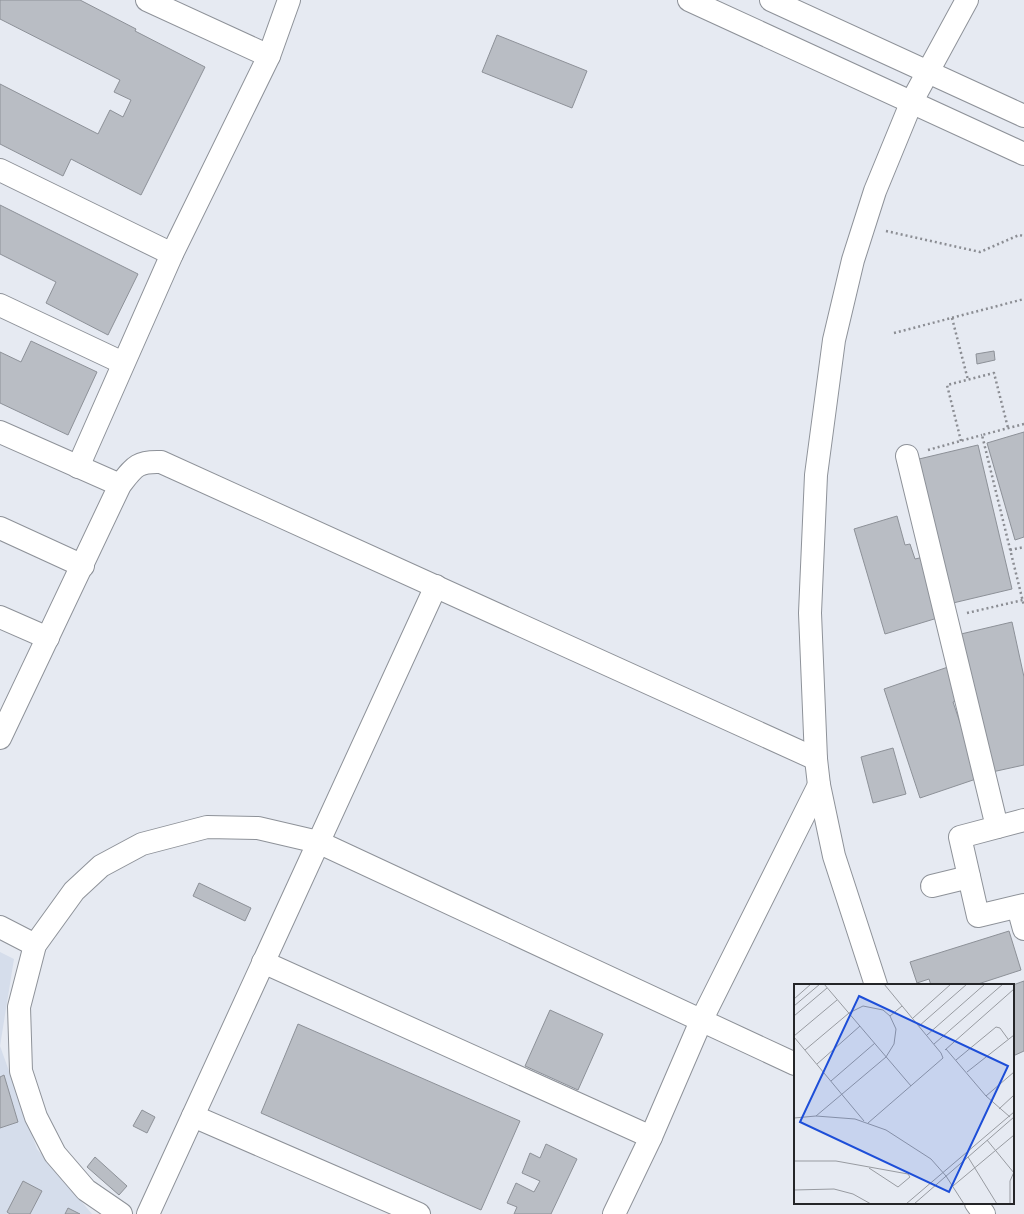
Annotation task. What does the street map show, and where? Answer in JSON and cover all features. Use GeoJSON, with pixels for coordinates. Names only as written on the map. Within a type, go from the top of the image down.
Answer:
{"type":"FeatureCollection","features":[{"type":"Feature","properties":{"kind":"street"},"geometry":{"type":"LineString","coordinates":[[147,0],[268,56]]}},
{"type":"Feature","properties":{"kind":"street"},"geometry":{"type":"LineString","coordinates":[[78,467],[172,254],[268,56],[289,0]]}},
{"type":"Feature","properties":{"kind":"street"},"geometry":{"type":"LineString","coordinates":[[689,0],[912,101],[927,110],[1024,154]]}},
{"type":"Feature","properties":{"kind":"street"},"geometry":{"type":"LineString","coordinates":[[771,0],[1024,116]]}},
{"type":"Feature","properties":{"kind":"street"},"geometry":{"type":"LineString","coordinates":[[876,984],[834,856],[819,785],[816,759],[810,613],[816,475],[834,340],[853,260],[875,191],[912,101],[926,72],[967,0]]}},
{"type":"Feature","properties":{"kind":"street"},"geometry":{"type":"LineString","coordinates":[[0,170],[172,254]]}},
{"type":"Feature","properties":{"kind":"street"},"geometry":{"type":"LineString","coordinates":[[0,305],[123,363]]}},
{"type":"Feature","properties":{"kind":"street"},"geometry":{"type":"LineString","coordinates":[[0,432],[120,486]]}},
{"type":"Feature","properties":{"kind":"street"},"geometry":{"type":"LineString","coordinates":[[907,456],[997,827]]}},
{"type":"Feature","properties":{"kind":"street"},"geometry":{"type":"LineString","coordinates":[[0,738],[5,713],[48,638],[120,486],[134,467],[148,462],[161,462],[816,759]]}},
{"type":"Feature","properties":{"kind":"street"},"geometry":{"type":"LineString","coordinates":[[0,528],[83,566]]}},
{"type":"Feature","properties":{"kind":"street"},"geometry":{"type":"LineString","coordinates":[[148,1214],[436,586]]}},
{"type":"Feature","properties":{"kind":"street"},"geometry":{"type":"LineString","coordinates":[[0,617],[48,638]]}},
{"type":"Feature","properties":{"kind":"street"},"geometry":{"type":"LineString","coordinates":[[614,1214],[651,1137],[701,1020],[819,785]]}},
{"type":"Feature","properties":{"kind":"street"},"geometry":{"type":"LineString","coordinates":[[1024,820],[960,837],[978,916],[1021,906],[1024,929]]}},
{"type":"Feature","properties":{"kind":"street"},"geometry":{"type":"LineString","coordinates":[[121,1214],[86,1190],[55,1154],[36,1117],[21,1071],[19,1007],[35,945],[74,891],[101,866],[142,844],[207,827],[258,828],[318,842],[794,1064]]}},
{"type":"Feature","properties":{"kind":"street"},"geometry":{"type":"LineString","coordinates":[[932,886],[969,877]]}},
{"type":"Feature","properties":{"kind":"street"},"geometry":{"type":"LineString","coordinates":[[0,927],[35,945]]}},
{"type":"Feature","properties":{"kind":"street"},"geometry":{"type":"LineString","coordinates":[[263,962],[651,1137]]}},
{"type":"Feature","properties":{"kind":"street"},"geometry":{"type":"LineString","coordinates":[[193,1116],[419,1214]]}},
{"type":"Feature","properties":{"kind":"street"},"geometry":{"type":"LineString","coordinates":[[977,1204],[984,1214]]}},
{"type":"Feature","properties":{"kind":"path"},"geometry":{"type":"LineString","coordinates":[[864,226],[980,252],[1019,236],[1024,236]]}},
{"type":"Feature","properties":{"kind":"path"},"geometry":{"type":"LineString","coordinates":[[894,333],[1024,299]]}},
{"type":"Feature","properties":{"kind":"path"},"geometry":{"type":"LineString","coordinates":[[952,318],[968,380]]}},
{"type":"Feature","properties":{"kind":"path"},"geometry":{"type":"LineString","coordinates":[[962,441],[947,385],[994,373],[1008,428]]}},
{"type":"Feature","properties":{"kind":"path"},"geometry":{"type":"LineString","coordinates":[[907,456],[1024,424]]}},
{"type":"Feature","properties":{"kind":"path"},"geometry":{"type":"LineString","coordinates":[[982,435],[1024,606]]}},
{"type":"Feature","properties":{"kind":"path"},"geometry":{"type":"LineString","coordinates":[[1010,550],[1024,547]]}},
{"type":"Feature","properties":{"kind":"path"},"geometry":{"type":"LineString","coordinates":[[946,618],[1023,600]]}},
{"type":"Feature","properties":{"kind":"shaded area"},"geometry":{"type":"Polygon","coordinates":[[[0,952],[14,959],[0,1046],[0,952]]]}},
{"type":"Feature","properties":{"kind":"shaded area"},"geometry":{"type":"Polygon","coordinates":[[[0,1046],[37,1149],[92,1214],[0,1214],[0,1046]]]}},
{"type":"Feature","properties":{"kind":"building"},"geometry":{"type":"Polygon","coordinates":[[[0,0],[80,0],[136,29],[135,31],[205,67],[141,195],[71,159],[63,176],[0,144],[0,84],[98,134],[110,110],[123,117],[131,100],[114,92],[120,80],[0,19],[0,0]]]}},
{"type":"Feature","properties":{"kind":"building"},"geometry":{"type":"Polygon","coordinates":[[[497,35],[587,71],[572,108],[482,72],[497,35]]]}},
{"type":"Feature","properties":{"kind":"building"},"geometry":{"type":"Polygon","coordinates":[[[0,205],[138,274],[108,335],[46,303],[56,282],[0,254],[0,205]]]}},
{"type":"Feature","properties":{"kind":"building"},"geometry":{"type":"Polygon","coordinates":[[[31,341],[97,372],[68,435],[0,403],[0,352],[21,362],[31,341]]]}},
{"type":"Feature","properties":{"kind":"building"},"geometry":{"type":"Polygon","coordinates":[[[994,351],[995,360],[977,364],[976,354],[994,351]]]}},
{"type":"Feature","properties":{"kind":"building"},"geometry":{"type":"Polygon","coordinates":[[[1024,432],[1024,537],[1015,540],[987,443],[1024,432]]]}},
{"type":"Feature","properties":{"kind":"building"},"geometry":{"type":"Polygon","coordinates":[[[978,445],[1012,589],[953,603],[919,459],[978,445]]]}},
{"type":"Feature","properties":{"kind":"building"},"geometry":{"type":"Polygon","coordinates":[[[897,516],[905,545],[910,544],[915,559],[928,556],[944,616],[885,634],[854,529],[897,516]]]}},
{"type":"Feature","properties":{"kind":"building"},"geometry":{"type":"Polygon","coordinates":[[[1012,622],[1024,677],[1024,765],[992,772],[961,634],[1012,622]]]}},
{"type":"Feature","properties":{"kind":"building"},"geometry":{"type":"Polygon","coordinates":[[[948,667],[959,700],[953,702],[979,778],[920,798],[884,689],[948,667]]]}},
{"type":"Feature","properties":{"kind":"building"},"geometry":{"type":"Polygon","coordinates":[[[893,748],[906,794],[873,803],[861,757],[893,748]]]}},
{"type":"Feature","properties":{"kind":"building"},"geometry":{"type":"Polygon","coordinates":[[[199,883],[251,908],[245,921],[193,896],[199,883]]]}},
{"type":"Feature","properties":{"kind":"building"},"geometry":{"type":"Polygon","coordinates":[[[1009,931],[1021,970],[978,984],[931,984],[929,979],[917,983],[910,962],[1009,931]]]}},
{"type":"Feature","properties":{"kind":"building"},"geometry":{"type":"Polygon","coordinates":[[[1024,981],[1024,1051],[1014,1056],[1014,985],[1024,981]]]}},
{"type":"Feature","properties":{"kind":"building"},"geometry":{"type":"Polygon","coordinates":[[[550,1010],[603,1034],[578,1090],[525,1066],[550,1010]]]}},
{"type":"Feature","properties":{"kind":"building"},"geometry":{"type":"Polygon","coordinates":[[[298,1024],[520,1121],[481,1210],[261,1113],[298,1024]]]}},
{"type":"Feature","properties":{"kind":"building"},"geometry":{"type":"Polygon","coordinates":[[[4,1075],[18,1122],[0,1128],[0,1077],[4,1075]]]}},
{"type":"Feature","properties":{"kind":"building"},"geometry":{"type":"Polygon","coordinates":[[[142,1110],[155,1117],[147,1133],[133,1126],[142,1110]]]}},
{"type":"Feature","properties":{"kind":"building"},"geometry":{"type":"Polygon","coordinates":[[[546,1144],[577,1159],[551,1214],[514,1214],[517,1207],[507,1203],[516,1183],[534,1192],[540,1181],[522,1173],[530,1153],[540,1158],[546,1144]]]}},
{"type":"Feature","properties":{"kind":"building"},"geometry":{"type":"Polygon","coordinates":[[[95,1157],[127,1186],[119,1195],[87,1167],[95,1157]]]}},
{"type":"Feature","properties":{"kind":"building"},"geometry":{"type":"Polygon","coordinates":[[[23,1181],[42,1191],[30,1214],[10,1214],[7,1212],[23,1181]]]}},
{"type":"Feature","properties":{"kind":"building"},"geometry":{"type":"Polygon","coordinates":[[[68,1208],[80,1214],[65,1214],[68,1208]]]}}]}
